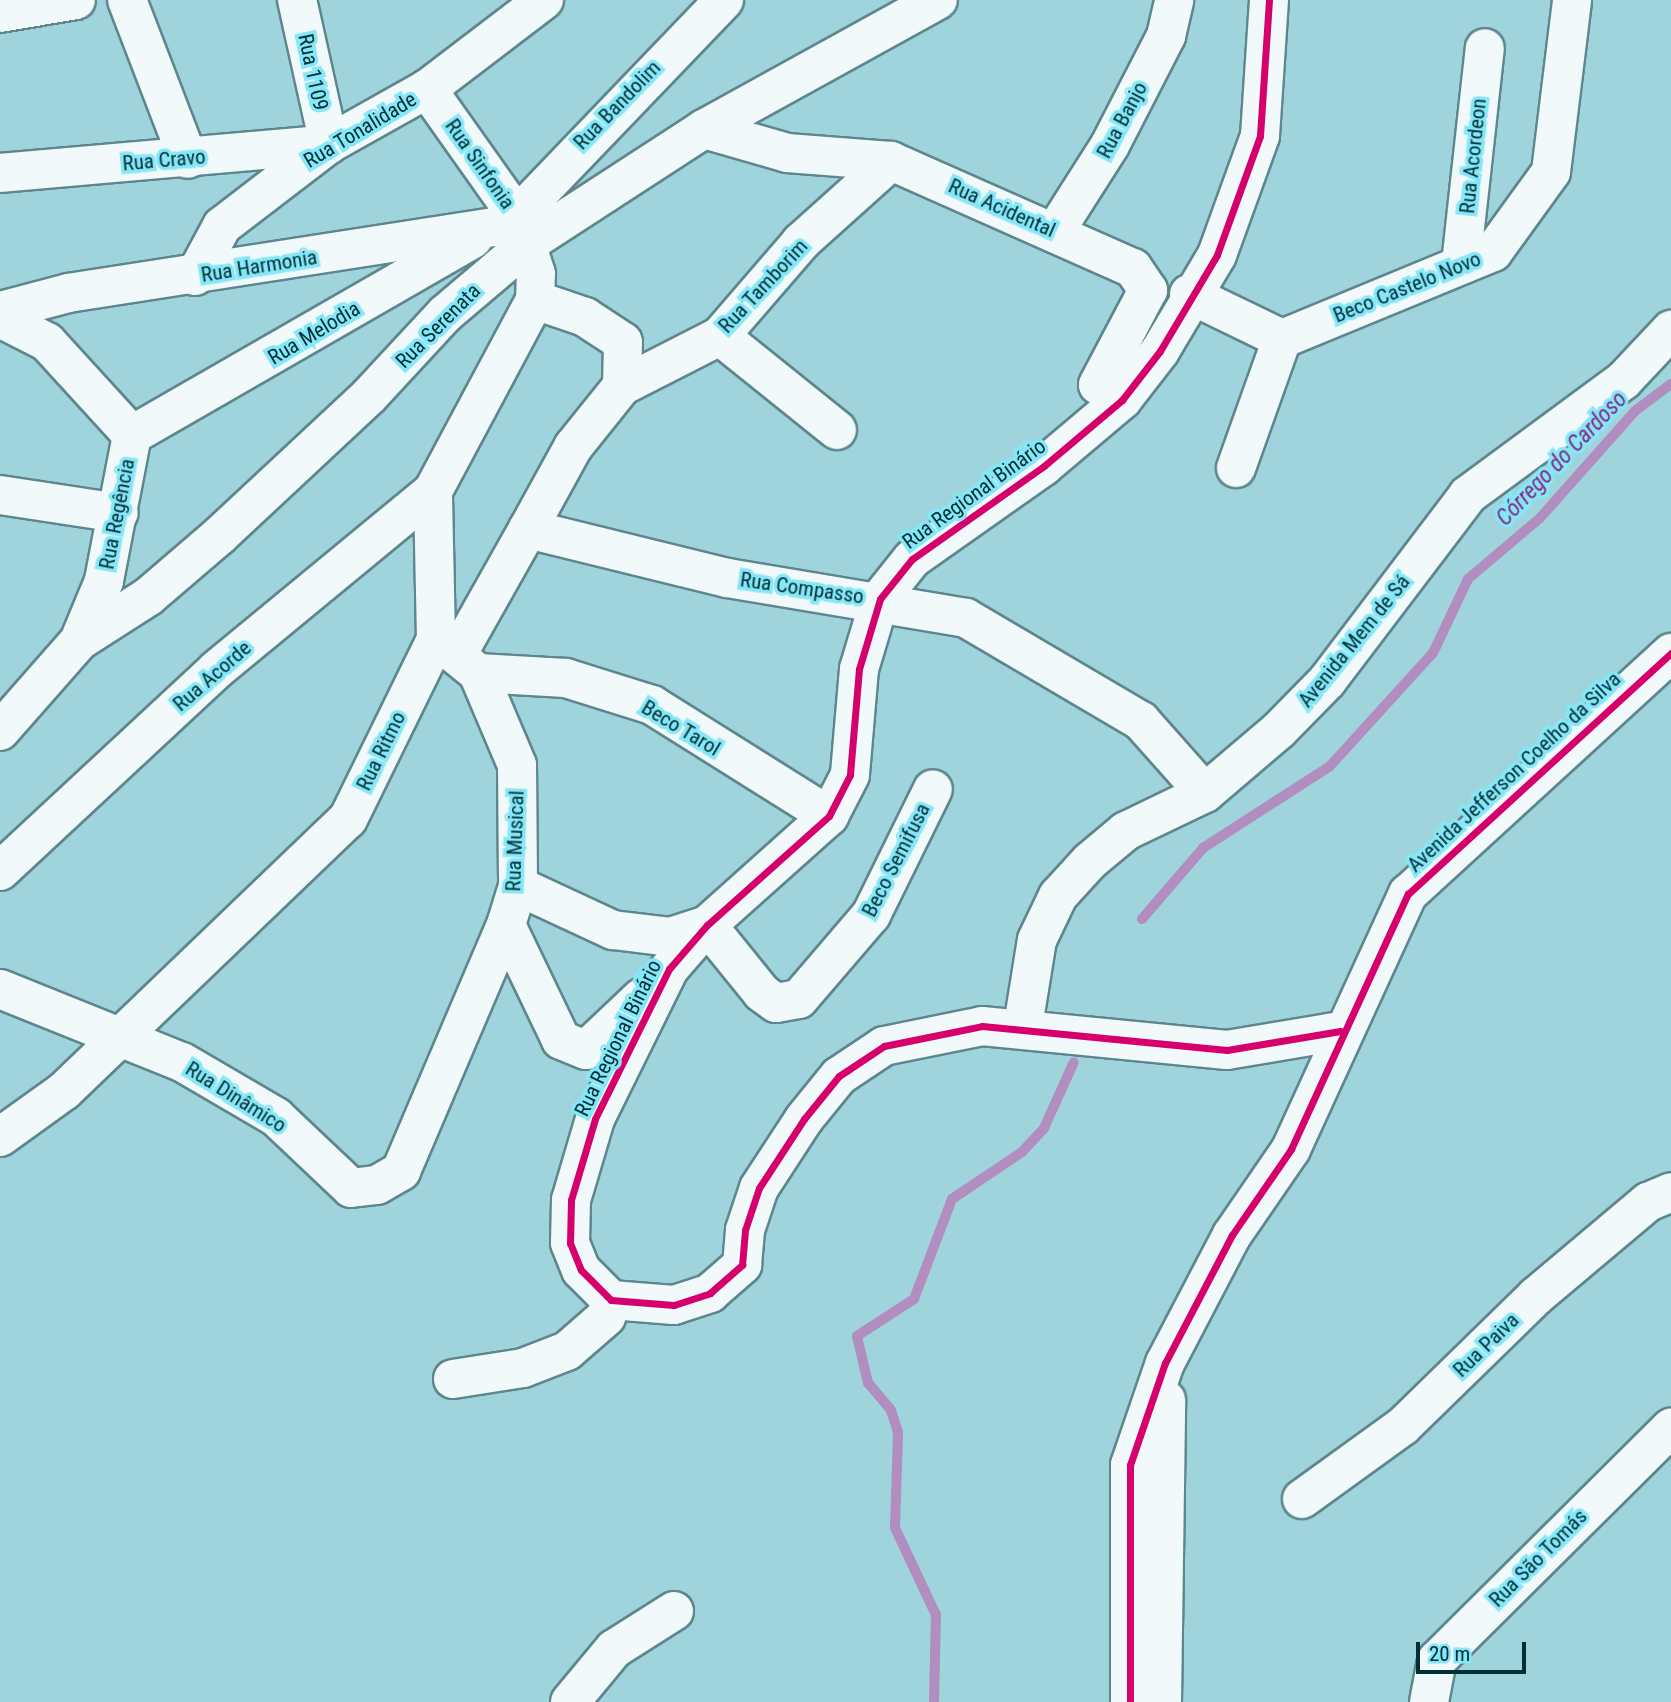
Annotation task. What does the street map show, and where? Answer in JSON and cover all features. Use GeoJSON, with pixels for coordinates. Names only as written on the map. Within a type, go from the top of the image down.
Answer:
{"type":"FeatureCollection","features":[{"type":"Feature","properties":{"kind":"street"},"geometry":{"type":"LineString","coordinates":[[0,13],[76,0]]}},
{"type":"Feature","properties":{"kind":"street"},"geometry":{"type":"LineString","coordinates":[[127,0],[188,159]]}},
{"type":"Feature","properties":{"kind":"street","name":"Rua 1109"},"geometry":{"type":"LineString","coordinates":[[297,0],[329,144]]}},
{"type":"Feature","properties":{"kind":"street","name":"Rua Tonalidade"},"geometry":{"type":"LineString","coordinates":[[195,276],[222,226],[329,144],[427,89],[544,0]]}},
{"type":"Feature","properties":{"kind":"street","name":"Rua Bandolim"},"geometry":{"type":"LineString","coordinates":[[514,228],[724,0]]}},
{"type":"Feature","properties":{"kind":"street","name":"Rua Serenata"},"geometry":{"type":"LineString","coordinates":[[0,732],[79,641],[149,596],[219,536],[369,396],[445,314],[514,228],[704,129],[939,0]]}},
{"type":"Feature","properties":{"kind":"street","name":"Rua Banjo"},"geometry":{"type":"LineString","coordinates":[[1054,233],[1110,145],[1166,36],[1174,0]]}},
{"type":"Feature","properties":{"kind":"street","name":"Rua Regional Binário"},"geometry":{"type":"LineString","coordinates":[[611,1300],[581,1270],[570,1243],[571,1200],[595,1119],[669,969],[707,925],[829,816],[850,775],[859,669],[880,599],[912,559],[1044,466],[1130,389],[1160,351],[1189,294],[1217,255],[1260,136],[1269,0]]}},
{"type":"Feature","properties":{"kind":"street","name":"Beco Castelo Novo"},"geometry":{"type":"LineString","coordinates":[[1282,339],[1493,252],[1551,172],[1572,0]]}},
{"type":"Feature","properties":{"kind":"street","name":"Rua Acordeon"},"geometry":{"type":"LineString","coordinates":[[1461,264],[1485,48]]}},
{"type":"Feature","properties":{"kind":"street","name":"Rua Sinfonia"},"geometry":{"type":"LineString","coordinates":[[427,89],[514,228]]}},
{"type":"Feature","properties":{"kind":"street","name":"Rua Acidental"},"geometry":{"type":"LineString","coordinates":[[704,129],[788,153],[891,161],[1133,268],[1148,290],[1098,385],[1130,389]]}},
{"type":"Feature","properties":{"kind":"street","name":"Rua Cravo"},"geometry":{"type":"LineString","coordinates":[[0,173],[188,159],[329,144]]}},
{"type":"Feature","properties":{"kind":"street","name":"Rua Tamborim"},"geometry":{"type":"LineString","coordinates":[[528,528],[573,447],[622,386],[720,336],[801,242],[891,161]]}},
{"type":"Feature","properties":{"kind":"street"},"geometry":{"type":"LineString","coordinates":[[514,228],[535,300],[585,317],[623,342],[622,386]]}},
{"type":"Feature","properties":{"kind":"street","name":"Rua Harmonia"},"geometry":{"type":"LineString","coordinates":[[0,312],[68,293],[514,228]]}},
{"type":"Feature","properties":{"kind":"street","name":"Rua Melodia"},"geometry":{"type":"LineString","coordinates":[[132,435],[514,228]]}},
{"type":"Feature","properties":{"kind":"street"},"geometry":{"type":"LineString","coordinates":[[1189,294],[1282,339],[1236,468]]}},
{"type":"Feature","properties":{"kind":"street","name":"Rua Ritmo"},"geometry":{"type":"LineString","coordinates":[[0,1137],[123,1036],[190,964],[270,899],[348,819],[457,655],[433,491],[535,300]]}},
{"type":"Feature","properties":{"kind":"street","name":"Rua Regência"},"geometry":{"type":"LineString","coordinates":[[0,318],[47,342],[132,435],[104,581],[79,641]]}},
{"type":"Feature","properties":{"kind":"street","name":"Avenida Mem de Sá"},"geometry":{"type":"LineString","coordinates":[[1023,1026],[1037,940],[1058,896],[1126,831],[1205,793],[1327,681],[1468,495],[1624,380],[1671,330]]}},
{"type":"Feature","properties":{"kind":"street"},"geometry":{"type":"LineString","coordinates":[[720,336],[837,430]]}},
{"type":"Feature","properties":{"kind":"street","name":"Rua Acorde"},"geometry":{"type":"LineString","coordinates":[[0,871],[216,670],[433,491]]}},
{"type":"Feature","properties":{"kind":"street"},"geometry":{"type":"LineString","coordinates":[[0,495],[119,513]]}},
{"type":"Feature","properties":{"kind":"street"},"geometry":{"type":"LineString","coordinates":[[457,655],[528,528]]}},
{"type":"Feature","properties":{"kind":"street","name":"Rua Compasso"},"geometry":{"type":"LineString","coordinates":[[528,528],[727,578],[880,599],[966,618],[1129,714],[1205,793]]}},
{"type":"Feature","properties":{"kind":"street","name":"Avenida Jefferson Coelho da Silva"},"geometry":{"type":"LineString","coordinates":[[1130,1702],[1146,1465],[1164,1363],[1232,1235],[1291,1149],[1340,1031],[1408,894],[1671,653]]}},
{"type":"Feature","properties":{"kind":"street","name":"Beco Tarol"},"geometry":{"type":"LineString","coordinates":[[457,655],[566,678],[652,705],[829,816]]}},
{"type":"Feature","properties":{"kind":"street","name":"Rua Musical"},"geometry":{"type":"LineString","coordinates":[[457,655],[517,765],[519,886],[506,925]]}},
{"type":"Feature","properties":{"kind":"street","name":"Beco Semifusa"},"geometry":{"type":"LineString","coordinates":[[707,925],[762,993],[776,1003],[799,999],[871,915],[933,789]]}},
{"type":"Feature","properties":{"kind":"street"},"geometry":{"type":"LineString","coordinates":[[519,886],[613,930],[670,937],[707,925]]}},
{"type":"Feature","properties":{"kind":"street"},"geometry":{"type":"LineString","coordinates":[[506,925],[561,1040],[586,1050],[669,969]]}},
{"type":"Feature","properties":{"kind":"street","name":"Rua Dinâmico"},"geometry":{"type":"LineString","coordinates":[[0,989],[123,1036],[276,1117],[351,1188],[377,1185],[401,1171],[506,925]]}},
{"type":"Feature","properties":{"kind":"street"},"geometry":{"type":"LineString","coordinates":[[453,1380],[523,1368],[567,1351],[606,1317],[611,1300],[674,1305],[710,1293],[742,1265],[745,1230],[759,1188],[839,1076],[884,1046],[937,1032],[1023,1026],[1152,1044],[1227,1050],[1340,1031]]}},
{"type":"Feature","properties":{"kind":"street","name":"Rua Paiva"},"geometry":{"type":"LineString","coordinates":[[1302,1499],[1403,1426],[1535,1297],[1648,1202],[1671,1192]]}},
{"type":"Feature","properties":{"kind":"street","name":"Rua São Tomás"},"geometry":{"type":"LineString","coordinates":[[1429,1702],[1437,1660],[1671,1428]]}},
{"type":"Feature","properties":{"kind":"street","name":"Avenida Jefferson Coelho da Silva"},"geometry":{"type":"LineString","coordinates":[[1146,1465],[1163,1702]]}},
{"type":"Feature","properties":{"kind":"street"},"geometry":{"type":"LineString","coordinates":[[570,1702],[614,1649],[674,1611]]}},
{"type":"Feature","properties":{"kind":"waterway","name":"Córrego do Cardoso"},"geometry":{"type":"LineString","coordinates":[[1142,919],[1203,848],[1330,766],[1433,653],[1468,579],[1540,518],[1635,411],[1671,384]]}},
{"type":"Feature","properties":{"kind":"waterway"},"geometry":{"type":"LineString","coordinates":[[934,1702],[936,1615],[895,1528],[898,1432],[891,1410],[868,1383],[857,1336],[914,1299],[952,1199],[1022,1152],[1044,1128],[1074,1062]]}},
{"type":"Feature","properties":{"kind":"cycle path"},"geometry":{"type":"LineString","coordinates":[[1269,0],[1260,136],[1217,255],[1160,351],[1122,400],[1044,466],[912,559],[880,599],[859,669],[850,775],[829,816],[707,925],[669,969],[595,1119],[571,1200],[570,1243],[581,1270],[611,1300],[674,1305],[710,1293],[742,1265],[745,1230],[759,1188],[804,1119],[839,1076],[884,1046],[982,1026],[1227,1050],[1340,1031]]}},
{"type":"Feature","properties":{"kind":"cycle path"},"geometry":{"type":"LineString","coordinates":[[1130,1702],[1130,1465],[1165,1363],[1232,1235],[1291,1149],[1408,894],[1671,653]]}}]}
